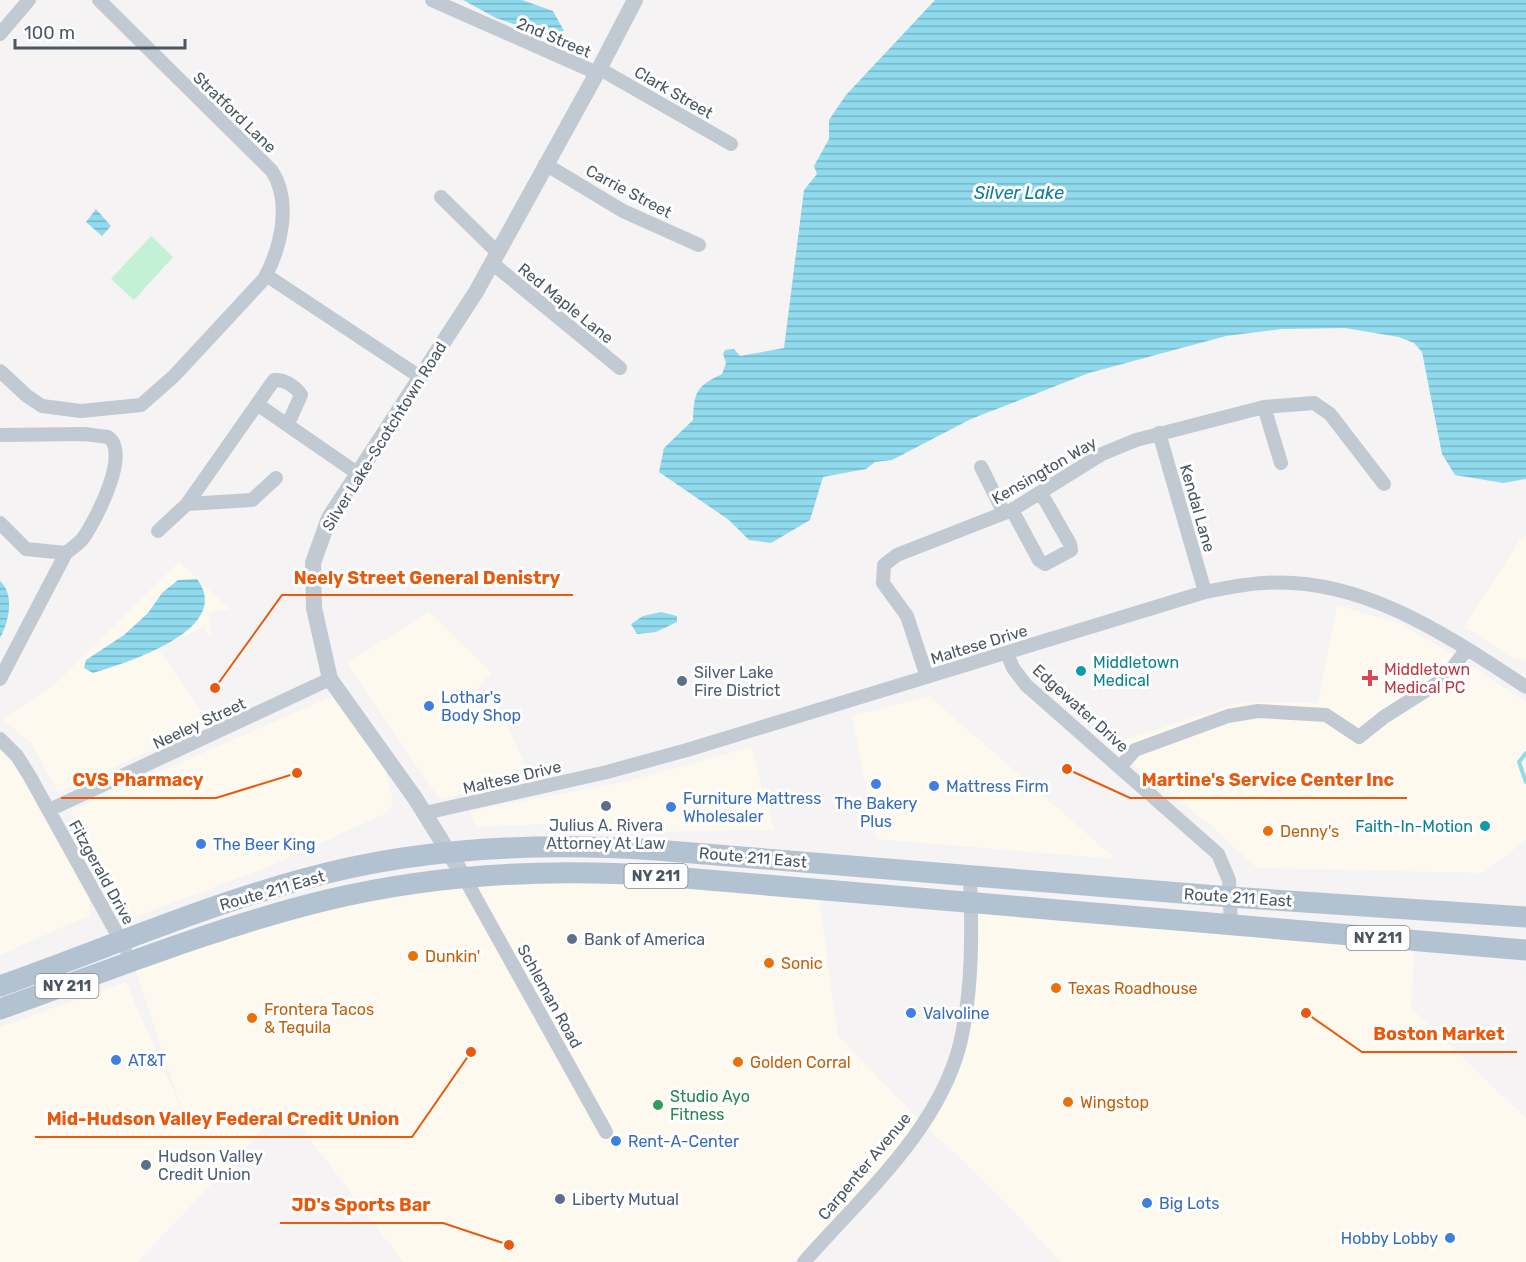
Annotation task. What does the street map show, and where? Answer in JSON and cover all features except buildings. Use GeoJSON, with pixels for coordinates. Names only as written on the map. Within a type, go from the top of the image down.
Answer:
{"type":"FeatureCollection","features":[{"type":"Feature","properties":{"kind":"main road","name":"Route 211 East"},"geometry":{"type":"LineString","coordinates":[[0,986],[211,908],[304,879],[379,862],[448,852],[542,846],[614,847],[1230,897],[1526,917]]}},
{"type":"Feature","properties":{"kind":"main road","name":"Route 211 East"},"geometry":{"type":"LineString","coordinates":[[0,1009],[301,907],[374,890],[464,877],[541,872],[621,873],[1526,950]]}},
{"type":"Feature","properties":{"kind":"street"},"geometry":{"type":"LineString","coordinates":[[0,34],[29,0]]}},
{"type":"Feature","properties":{"kind":"street","name":"Stratford Lane"},"geometry":{"type":"LineString","coordinates":[[0,371],[27,396],[42,406],[81,411],[141,405],[174,376],[266,275],[281,228],[283,203],[279,181],[272,171],[99,0]]}},
{"type":"Feature","properties":{"kind":"street","name":"2nd Street"},"geometry":{"type":"LineString","coordinates":[[432,0],[598,71]]}},
{"type":"Feature","properties":{"kind":"street","name":"Silver Lake-Scotchtown Road"},"geometry":{"type":"LineString","coordinates":[[464,877],[425,813],[330,679],[314,608],[313,563],[324,529],[357,473],[495,258],[635,0]]}},
{"type":"Feature","properties":{"kind":"street","name":"Clark Street"},"geometry":{"type":"LineString","coordinates":[[598,71],[732,144]]}},
{"type":"Feature","properties":{"kind":"street","name":"Carrie Street"},"geometry":{"type":"LineString","coordinates":[[545,164],[624,211],[699,245]]}},
{"type":"Feature","properties":{"kind":"street","name":"Red Maple Lane"},"geometry":{"type":"LineString","coordinates":[[441,197],[495,258],[620,368]]}},
{"type":"Feature","properties":{"kind":"street"},"geometry":{"type":"LineString","coordinates":[[266,275],[420,377]]}},
{"type":"Feature","properties":{"kind":"street"},"geometry":{"type":"LineString","coordinates":[[158,531],[187,504],[274,380],[281,380],[297,389],[301,396],[288,424]]}},
{"type":"Feature","properties":{"kind":"street","name":"Kensington Way"},"geometry":{"type":"LineString","coordinates":[[927,678],[908,616],[883,583],[884,565],[897,555],[1008,512],[1041,494],[1102,454],[1159,433],[1264,407],[1314,403],[1330,414],[1383,484]]}},
{"type":"Feature","properties":{"kind":"street"},"geometry":{"type":"LineString","coordinates":[[257,404],[357,473]]}},
{"type":"Feature","properties":{"kind":"street"},"geometry":{"type":"LineString","coordinates":[[1264,407],[1281,463]]}},
{"type":"Feature","properties":{"kind":"street","name":"Kendal Lane"},"geometry":{"type":"LineString","coordinates":[[1159,433],[1205,592]]}},
{"type":"Feature","properties":{"kind":"street"},"geometry":{"type":"LineString","coordinates":[[0,435],[108,436],[113,440],[116,458],[113,477],[82,540],[66,553],[0,679]]}},
{"type":"Feature","properties":{"kind":"street"},"geometry":{"type":"LineString","coordinates":[[981,467],[1039,560],[1045,564],[1068,554],[1071,550],[1070,544],[1041,494]]}},
{"type":"Feature","properties":{"kind":"street"},"geometry":{"type":"LineString","coordinates":[[187,504],[252,500],[276,478]]}},
{"type":"Feature","properties":{"kind":"street"},"geometry":{"type":"LineString","coordinates":[[0,523],[26,549],[66,553]]}},
{"type":"Feature","properties":{"kind":"street","name":"Maltese Drive"},"geometry":{"type":"LineString","coordinates":[[425,813],[607,772],[927,678],[1205,592],[1264,583],[1303,584],[1337,590],[1378,602],[1467,649],[1526,687]]}},
{"type":"Feature","properties":{"kind":"street"},"geometry":{"type":"LineString","coordinates":[[1121,766],[1135,750],[1228,716],[1258,711],[1326,715],[1359,737],[1392,711],[1444,679],[1467,649]]}},
{"type":"Feature","properties":{"kind":"street","name":"Edgewater Drive"},"geometry":{"type":"LineString","coordinates":[[1007,653],[1013,668],[1026,685],[1121,766],[1218,854],[1227,869],[1231,925]]}},
{"type":"Feature","properties":{"kind":"street","name":"Neeley Street"},"geometry":{"type":"LineString","coordinates":[[49,810],[330,679]]}},
{"type":"Feature","properties":{"kind":"street","name":"Fitzgerald Drive"},"geometry":{"type":"LineString","coordinates":[[0,739],[17,756],[133,963]]}},
{"type":"Feature","properties":{"kind":"street","name":"Carpenter Avenue"},"geometry":{"type":"LineString","coordinates":[[804,1262],[901,1152],[922,1123],[946,1080],[960,1043],[968,1002],[970,875]]}},
{"type":"Feature","properties":{"kind":"street","name":"Schleman Road"},"geometry":{"type":"LineString","coordinates":[[464,877],[606,1132]]}},
{"type":"Feature","properties":{"kind":"shaded area"},"geometry":{"type":"Polygon","coordinates":[[[1526,536],[1526,661],[1514,658],[1464,627],[1521,538],[1526,536]]]}},
{"type":"Feature","properties":{"kind":"shaded area"},"geometry":{"type":"Polygon","coordinates":[[[179,562],[230,609],[209,613],[211,638],[203,627],[158,649],[211,724],[58,792],[32,744],[3,719],[57,682],[179,562]]]}},
{"type":"Feature","properties":{"kind":"shaded area"},"geometry":{"type":"Polygon","coordinates":[[[1337,605],[1398,623],[1448,651],[1526,702],[1526,840],[1483,873],[1257,868],[1211,826],[1109,745],[1241,702],[1318,703],[1337,605]]]}},
{"type":"Feature","properties":{"kind":"shaded area"},"geometry":{"type":"Polygon","coordinates":[[[429,612],[491,673],[474,692],[490,690],[530,775],[440,800],[347,663],[429,612]]]}},
{"type":"Feature","properties":{"kind":"shaded area"},"geometry":{"type":"Polygon","coordinates":[[[335,695],[384,765],[393,800],[389,812],[265,868],[127,920],[70,811],[335,695]]]}},
{"type":"Feature","properties":{"kind":"shaded area"},"geometry":{"type":"Polygon","coordinates":[[[929,696],[1115,859],[876,839],[852,716],[929,696]]]}},
{"type":"Feature","properties":{"kind":"shaded area"},"geometry":{"type":"Polygon","coordinates":[[[0,743],[5,745],[89,894],[90,915],[0,955],[0,743]]]}},
{"type":"Feature","properties":{"kind":"shaded area"},"geometry":{"type":"Polygon","coordinates":[[[751,747],[774,830],[600,833],[546,824],[476,827],[470,811],[629,781],[751,747]]]}},
{"type":"Feature","properties":{"kind":"shaded area"},"geometry":{"type":"Polygon","coordinates":[[[464,877],[818,890],[838,1036],[922,1123],[802,1262],[403,1262],[285,1106],[138,1262],[0,1262],[0,1027],[126,982],[184,1115],[133,963],[330,899],[464,877]]]}},
{"type":"Feature","properties":{"kind":"shaded area"},"geometry":{"type":"Polygon","coordinates":[[[971,903],[1415,941],[1411,1008],[1526,1118],[1526,1262],[1061,1262],[986,1183],[922,1123],[957,1054],[971,903]]]}},
{"type":"Feature","properties":{"kind":"green space"},"geometry":{"type":"Polygon","coordinates":[[[151,236],[173,257],[134,300],[111,279],[151,236]]]}},
{"type":"Feature","properties":{"kind":"water"},"geometry":{"type":"Polygon","coordinates":[[[463,0],[522,0],[553,11],[564,31],[551,37],[496,18],[463,0]]]}},
{"type":"Feature","properties":{"kind":"water","name":"Silver Lake"},"geometry":{"type":"Polygon","coordinates":[[[935,0],[1526,0],[1526,479],[1503,483],[1455,475],[1442,454],[1422,352],[1414,343],[1399,337],[1345,328],[1282,329],[1226,336],[1089,373],[971,419],[892,460],[875,462],[866,469],[823,477],[810,520],[771,543],[749,540],[729,520],[659,472],[664,448],[693,420],[694,402],[698,391],[707,382],[722,374],[726,363],[723,354],[725,350],[734,349],[740,356],[784,348],[804,190],[817,174],[814,166],[829,139],[829,120],[846,95],[935,0]]]}},
{"type":"Feature","properties":{"kind":"water"},"geometry":{"type":"Polygon","coordinates":[[[96,209],[111,226],[102,236],[86,222],[96,209]]]}},
{"type":"Feature","properties":{"kind":"water"},"geometry":{"type":"Polygon","coordinates":[[[197,579],[205,597],[201,614],[189,629],[171,641],[128,661],[93,673],[84,668],[86,660],[124,635],[148,613],[162,593],[178,580],[197,579]]]}},
{"type":"Feature","properties":{"kind":"water"},"geometry":{"type":"Polygon","coordinates":[[[0,581],[8,593],[9,608],[0,638],[0,581]]]}},
{"type":"Feature","properties":{"kind":"water"},"geometry":{"type":"Polygon","coordinates":[[[661,612],[677,616],[677,622],[656,632],[637,634],[631,624],[643,616],[661,612]]]}},
{"type":"Feature","properties":{"kind":"waterway"},"geometry":{"type":"LineString","coordinates":[[1526,753],[1519,762],[1526,782]]}},
{"type":"Feature","properties":{"kind":"place","name":"Middletown Medical"},"geometry":{"type":"Point","coordinates":[1081,671]}},
{"type":"Feature","properties":{"kind":"place","name":"Middletown Medical PC"},"geometry":{"type":"Point","coordinates":[1370,678]}},
{"type":"Feature","properties":{"kind":"place","name":"Silver Lake Fire District"},"geometry":{"type":"Point","coordinates":[682,681]}},
{"type":"Feature","properties":{"kind":"place","name":"Neely Street General Denistry"},"geometry":{"type":"Point","coordinates":[215,688]}},
{"type":"Feature","properties":{"kind":"place","name":"Lothar's Body Shop"},"geometry":{"type":"Point","coordinates":[429,706]}},
{"type":"Feature","properties":{"kind":"place","name":"Martine's Service Center Inc"},"geometry":{"type":"Point","coordinates":[1067,769]}},
{"type":"Feature","properties":{"kind":"place","name":"CVS Pharmacy"},"geometry":{"type":"Point","coordinates":[297,773]}},
{"type":"Feature","properties":{"kind":"place","name":"The Bakery Plus"},"geometry":{"type":"Point","coordinates":[876,784]}},
{"type":"Feature","properties":{"kind":"place","name":"Mattress Firm"},"geometry":{"type":"Point","coordinates":[934,786]}},
{"type":"Feature","properties":{"kind":"place","name":"Julius A. Rivera Attorney At Law"},"geometry":{"type":"Point","coordinates":[606,806]}},
{"type":"Feature","properties":{"kind":"place","name":"Furniture Mattress Wholesaler"},"geometry":{"type":"Point","coordinates":[671,807]}},
{"type":"Feature","properties":{"kind":"place","name":"Faith-In-Motion"},"geometry":{"type":"Point","coordinates":[1485,826]}},
{"type":"Feature","properties":{"kind":"place","name":"Denny's"},"geometry":{"type":"Point","coordinates":[1268,831]}},
{"type":"Feature","properties":{"kind":"place","name":"The Beer King"},"geometry":{"type":"Point","coordinates":[201,844]}},
{"type":"Feature","properties":{"kind":"place","name":"Bank of America"},"geometry":{"type":"Point","coordinates":[572,939]}},
{"type":"Feature","properties":{"kind":"place","name":"Dunkin'"},"geometry":{"type":"Point","coordinates":[413,956]}},
{"type":"Feature","properties":{"kind":"place","name":"Sonic"},"geometry":{"type":"Point","coordinates":[769,963]}},
{"type":"Feature","properties":{"kind":"place","name":"Texas Roadhouse"},"geometry":{"type":"Point","coordinates":[1056,988]}},
{"type":"Feature","properties":{"kind":"place","name":"Valvoline"},"geometry":{"type":"Point","coordinates":[911,1013]}},
{"type":"Feature","properties":{"kind":"place","name":"Boston Market"},"geometry":{"type":"Point","coordinates":[1306,1013]}},
{"type":"Feature","properties":{"kind":"place","name":"Frontera Tacos & Tequila"},"geometry":{"type":"Point","coordinates":[252,1018]}},
{"type":"Feature","properties":{"kind":"place","name":"Mid-Hudson Valley Federal Credit Union"},"geometry":{"type":"Point","coordinates":[471,1052]}},
{"type":"Feature","properties":{"kind":"place","name":"AT&T"},"geometry":{"type":"Point","coordinates":[116,1060]}},
{"type":"Feature","properties":{"kind":"place","name":"Golden Corral"},"geometry":{"type":"Point","coordinates":[738,1062]}},
{"type":"Feature","properties":{"kind":"place","name":"Wingstop"},"geometry":{"type":"Point","coordinates":[1068,1102]}},
{"type":"Feature","properties":{"kind":"place","name":"Studio Ayo Fitness"},"geometry":{"type":"Point","coordinates":[658,1105]}},
{"type":"Feature","properties":{"kind":"place","name":"Rent-A-Center"},"geometry":{"type":"Point","coordinates":[616,1141]}},
{"type":"Feature","properties":{"kind":"place","name":"Hudson Valley Credit Union"},"geometry":{"type":"Point","coordinates":[146,1165]}},
{"type":"Feature","properties":{"kind":"place","name":"Liberty Mutual"},"geometry":{"type":"Point","coordinates":[560,1199]}},
{"type":"Feature","properties":{"kind":"place","name":"Big Lots"},"geometry":{"type":"Point","coordinates":[1147,1203]}},
{"type":"Feature","properties":{"kind":"place","name":"Hobby Lobby"},"geometry":{"type":"Point","coordinates":[1450,1238]}},
{"type":"Feature","properties":{"kind":"place","name":"JD's Sports Bar"},"geometry":{"type":"Point","coordinates":[509,1245]}}]}
